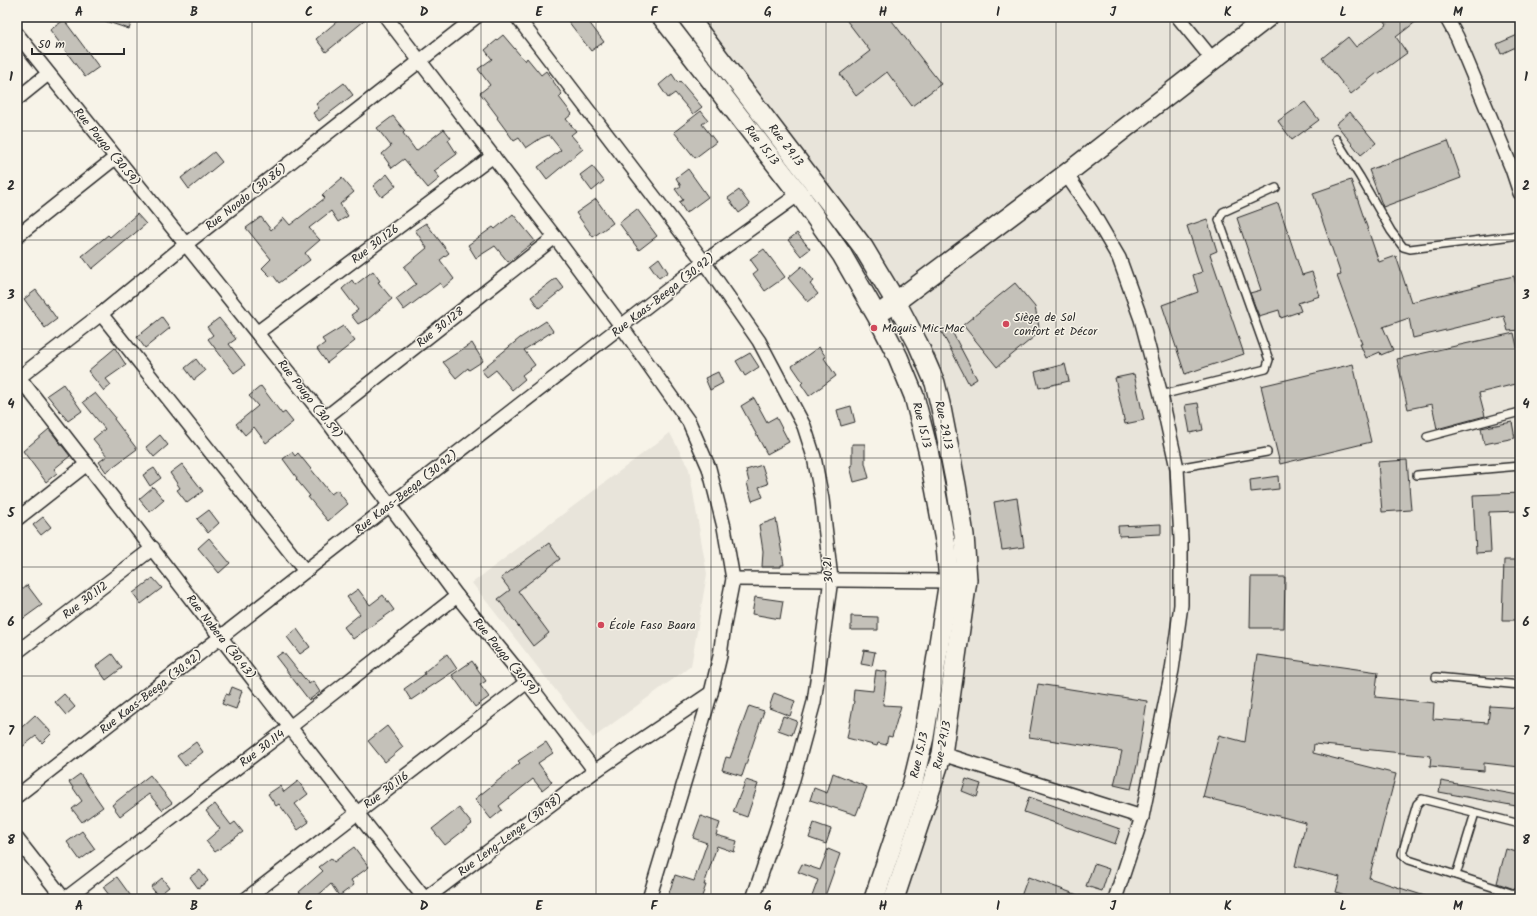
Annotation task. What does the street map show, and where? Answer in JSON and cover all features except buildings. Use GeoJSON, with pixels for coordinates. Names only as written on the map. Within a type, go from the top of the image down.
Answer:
{"type":"FeatureCollection","features":[{"type":"Feature","properties":{"kind":"main road","name":"Rue 15.13"},"geometry":{"type":"LineString","coordinates":[[662,17],[799,194],[842,255],[877,316],[898,357],[914,396],[928,450],[940,508],[946,546],[949,581],[924,737],[913,782],[874,899]]}},
{"type":"Feature","properties":{"kind":"main road","name":"Rue 29.13"},"geometry":{"type":"LineString","coordinates":[[688,17],[863,247],[896,302],[918,344],[934,383],[956,485],[967,559],[966,588],[942,754],[894,899]]}},
{"type":"Feature","properties":{"kind":"main road"},"geometry":{"type":"LineString","coordinates":[[877,316],[1066,174],[1268,17]]}},
{"type":"Feature","properties":{"kind":"street"},"geometry":{"type":"LineString","coordinates":[[386,17],[555,237],[622,327],[689,422],[709,468],[724,527],[733,579],[724,625],[720,656],[711,693],[649,899]]}},
{"type":"Feature","properties":{"kind":"street","name":"Rue Noodo (30.86)"},"geometry":{"type":"LineString","coordinates":[[18,377],[101,314],[186,244],[476,17]]}},
{"type":"Feature","properties":{"kind":"street","name":"30.21"},"geometry":{"type":"LineString","coordinates":[[517,17],[704,262],[759,341],[804,426],[814,457],[822,499],[831,579],[814,702],[792,783],[753,899]]}},
{"type":"Feature","properties":{"kind":"street"},"geometry":{"type":"LineString","coordinates":[[1178,17],[1213,60]]}},
{"type":"Feature","properties":{"kind":"street"},"geometry":{"type":"LineString","coordinates":[[1446,17],[1460,44],[1512,169],[1520,193]]}},
{"type":"Feature","properties":{"kind":"street","name":"Rue Pougo (30.59)"},"geometry":{"type":"LineString","coordinates":[[17,34],[115,158],[258,332],[325,418],[457,596],[527,682],[596,771]]}},
{"type":"Feature","properties":{"kind":"street"},"geometry":{"type":"LineString","coordinates":[[17,99],[48,74]]}},
{"type":"Feature","properties":{"kind":"street","name":"Rue 30.126"},"geometry":{"type":"LineString","coordinates":[[258,332],[493,156]]}},
{"type":"Feature","properties":{"kind":"street"},"geometry":{"type":"LineString","coordinates":[[17,236],[115,158]]}},
{"type":"Feature","properties":{"kind":"street"},"geometry":{"type":"LineString","coordinates":[[1066,174],[1092,212],[1119,258],[1141,319],[1162,395],[1177,468],[1181,539],[1180,605],[1172,670],[1142,817],[1115,899]]}},
{"type":"Feature","properties":{"kind":"street","name":"Rue Kaas-Beega (30.92)"},"geometry":{"type":"LineString","coordinates":[[17,796],[704,262],[799,194]]}},
{"type":"Feature","properties":{"kind":"street","name":"Rue 30.128"},"geometry":{"type":"LineString","coordinates":[[325,418],[555,237]]}},
{"type":"Feature","properties":{"kind":"street"},"geometry":{"type":"LineString","coordinates":[[101,314],[305,571]]}},
{"type":"Feature","properties":{"kind":"street","name":"Rue Nobera (30.43)"},"geometry":{"type":"LineString","coordinates":[[18,377],[153,548],[356,813],[425,899]]}},
{"type":"Feature","properties":{"kind":"street"},"geometry":{"type":"LineString","coordinates":[[17,519],[87,464]]}},
{"type":"Feature","properties":{"kind":"street","name":"Rue 30.112"},"geometry":{"type":"LineString","coordinates":[[17,652],[153,548]]}},
{"type":"Feature","properties":{"kind":"street"},"geometry":{"type":"LineString","coordinates":[[733,579],[949,581]]}},
{"type":"Feature","properties":{"kind":"street","name":"Rue 30.114"},"geometry":{"type":"LineString","coordinates":[[65,899],[290,727],[457,596]]}},
{"type":"Feature","properties":{"kind":"street","name":"Rue 30.116"},"geometry":{"type":"LineString","coordinates":[[246,899],[527,682]]}},
{"type":"Feature","properties":{"kind":"street","name":"Rue Leng-Lenge (30.98)"},"geometry":{"type":"LineString","coordinates":[[425,899],[596,771],[711,693]]}},
{"type":"Feature","properties":{"kind":"street"},"geometry":{"type":"LineString","coordinates":[[942,754],[1142,817]]}},
{"type":"Feature","properties":{"kind":"street"},"geometry":{"type":"LineString","coordinates":[[17,838],[65,899]]}},
{"type":"Feature","properties":{"kind":"lane"},"geometry":{"type":"LineString","coordinates":[[1336,139],[1391,231],[1403,247],[1410,249],[1520,235]]}},
{"type":"Feature","properties":{"kind":"lane"},"geometry":{"type":"LineString","coordinates":[[1162,395],[1266,369],[1269,360],[1219,220],[1223,212],[1276,188]]}},
{"type":"Feature","properties":{"kind":"lane"},"geometry":{"type":"LineString","coordinates":[[1427,437],[1520,412]]}},
{"type":"Feature","properties":{"kind":"lane"},"geometry":{"type":"LineString","coordinates":[[1177,468],[1267,452]]}},
{"type":"Feature","properties":{"kind":"lane"},"geometry":{"type":"LineString","coordinates":[[1417,475],[1520,466]]}},
{"type":"Feature","properties":{"kind":"lane"},"geometry":{"type":"LineString","coordinates":[[1436,677],[1520,685]]}},
{"type":"Feature","properties":{"kind":"lane"},"geometry":{"type":"LineString","coordinates":[[1520,824],[1422,799],[1417,804],[1402,854],[1409,860],[1520,896]]}},
{"type":"Feature","properties":{"kind":"lane"},"geometry":{"type":"LineString","coordinates":[[1456,875],[1475,813]]}},
{"type":"Feature","properties":{"kind":"shaded area"},"geometry":{"type":"Polygon","coordinates":[[[686,17],[1520,17],[1520,899],[894,899],[942,754],[967,580],[935,383],[896,302],[686,17]]]}},
{"type":"Feature","properties":{"kind":"shaded area","name":"École Faso Baara"},"geometry":{"type":"Polygon","coordinates":[[[670,433],[689,469],[707,574],[691,666],[593,738],[472,583],[670,433]]]}},
{"type":"Feature","properties":{"kind":"place","name":"Siège de Sol confort et Décor"},"geometry":{"type":"Point","coordinates":[1006,324]}},
{"type":"Feature","properties":{"kind":"place","name":"Maquis Mic-Mac"},"geometry":{"type":"Point","coordinates":[874,328]}},
{"type":"Feature","properties":{"kind":"place","name":"École Faso Baara"},"geometry":{"type":"Point","coordinates":[601,625]}}]}
